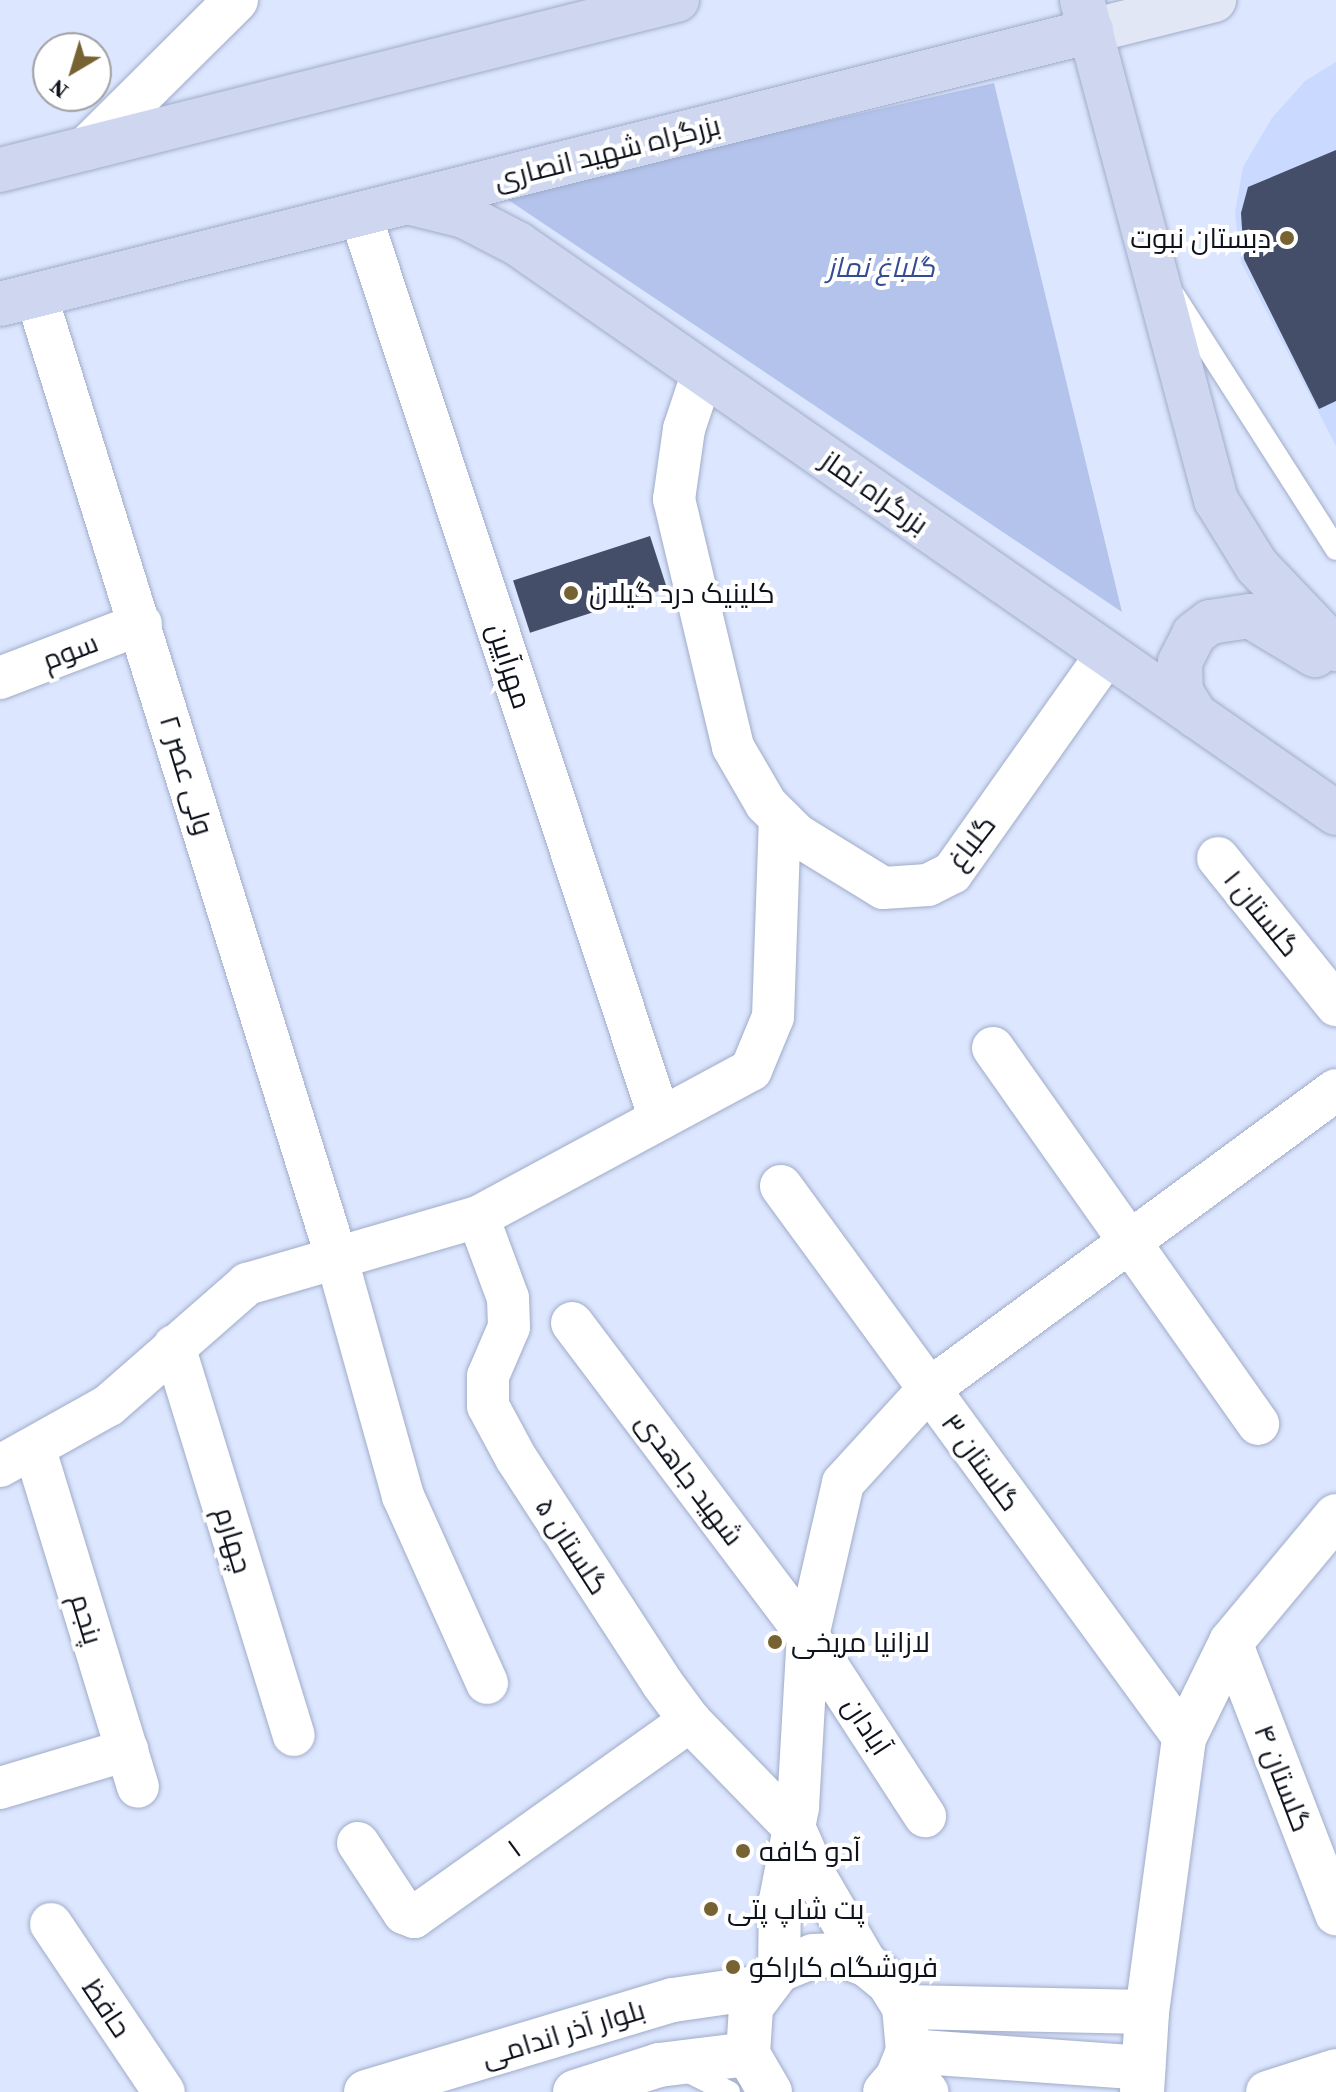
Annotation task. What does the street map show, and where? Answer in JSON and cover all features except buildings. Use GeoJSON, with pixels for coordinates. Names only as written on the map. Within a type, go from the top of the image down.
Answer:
{"type":"FeatureCollection","features":[{"type":"Feature","properties":{"kind":"highway"},"geometry":{"type":"LineString","coordinates":[[0,170],[677,0]]}},
{"type":"Feature","properties":{"kind":"highway"},"geometry":{"type":"LineString","coordinates":[[1086,15],[1216,500],[1257,566],[1336,649]]}},
{"type":"Feature","properties":{"kind":"highway","name":"بزرگراه شهید انصاری"},"geometry":{"type":"LineString","coordinates":[[18,299],[380,209],[1086,15]]}},
{"type":"Feature","properties":{"kind":"highway","name":"بزرگراه نماز"},"geometry":{"type":"LineString","coordinates":[[380,209],[455,213],[505,236],[1336,813]]}},
{"type":"Feature","properties":{"kind":"highway"},"geometry":{"type":"LineString","coordinates":[[1196,716],[1181,692],[1180,662],[1194,634],[1219,617],[1250,616],[1271,624],[1336,670]]}},
{"type":"Feature","properties":{"kind":"main road"},"geometry":{"type":"LineString","coordinates":[[87,148],[236,0]]}},
{"type":"Feature","properties":{"kind":"main road","name":"بزرگراه شهید انصاری"},"geometry":{"type":"LineString","coordinates":[[1086,15],[1214,0]]}},
{"type":"Feature","properties":{"kind":"main road"},"geometry":{"type":"LineString","coordinates":[[867,1965],[889,1983],[904,2007],[906,2074],[1143,2080],[1147,2012],[1184,1738],[1231,1642],[1336,1516]]}},
{"type":"Feature","properties":{"kind":"main road","name":"بلوار آذر اندامی"},"geometry":{"type":"LineString","coordinates":[[366,2092],[673,2000],[771,1978],[813,1956],[841,1955],[867,1965]]}},
{"type":"Feature","properties":{"kind":"main road"},"geometry":{"type":"LineString","coordinates":[[770,2092],[748,2054],[749,2019],[771,1978]]}},
{"type":"Feature","properties":{"kind":"main road"},"geometry":{"type":"LineString","coordinates":[[904,2007],[1147,2012]]}},
{"type":"Feature","properties":{"kind":"main road","name":"بلوار آذر اندامی"},"geometry":{"type":"LineString","coordinates":[[575,2092],[659,2065],[748,2054]]}},
{"type":"Feature","properties":{"kind":"street","name":"مهرآیین"},"geometry":{"type":"LineString","coordinates":[[380,209],[660,1119]]}},
{"type":"Feature","properties":{"kind":"street","name":"ولی عصر ۲"},"geometry":{"type":"LineString","coordinates":[[18,299],[141,624],[336,1256],[403,1496],[487,1683]]}},
{"type":"Feature","properties":{"kind":"street","name":"گلباغ"},"geometry":{"type":"LineString","coordinates":[[703,372],[684,429],[674,499],[733,747],[766,804],[797,835],[883,888],[928,885],[952,873],[1107,654]]}},
{"type":"Feature","properties":{"kind":"street","name":"سوم"},"geometry":{"type":"LineString","coordinates":[[0,678],[141,624]]}},
{"type":"Feature","properties":{"kind":"street"},"geometry":{"type":"LineString","coordinates":[[17,1458],[109,1405],[247,1284],[336,1256],[408,1241],[478,1217],[751,1070],[773,1017],[780,818]]}},
{"type":"Feature","properties":{"kind":"street","name":"گلستان ۱"},"geometry":{"type":"LineString","coordinates":[[1218,858],[1336,1005]]}},
{"type":"Feature","properties":{"kind":"street"},"geometry":{"type":"LineString","coordinates":[[993,1048],[1258,1424]]}},
{"type":"Feature","properties":{"kind":"street"},"geometry":{"type":"LineString","coordinates":[[771,1978],[780,1900],[795,1829],[808,1636],[843,1483],[928,1390],[1336,1090]]}},
{"type":"Feature","properties":{"kind":"street","name":"گلستان ۳"},"geometry":{"type":"LineString","coordinates":[[781,1186],[1184,1738]]}},
{"type":"Feature","properties":{"kind":"street","name":"گلستان ۵"},"geometry":{"type":"LineString","coordinates":[[478,1217],[508,1298],[509,1327],[488,1376],[488,1406],[516,1458],[690,1721],[795,1829]]}},
{"type":"Feature","properties":{"kind":"street","name":"شهید جاهدی"},"geometry":{"type":"LineString","coordinates":[[572,1323],[808,1636]]}},
{"type":"Feature","properties":{"kind":"street","name":"چهارم"},"geometry":{"type":"LineString","coordinates":[[174,1346],[294,1735]]}},
{"type":"Feature","properties":{"kind":"street","name":"پنجم"},"geometry":{"type":"LineString","coordinates":[[0,1788],[133,1768],[17,1458]]}},
{"type":"Feature","properties":{"kind":"street","name":"آبادان"},"geometry":{"type":"LineString","coordinates":[[808,1636],[925,1816]]}},
{"type":"Feature","properties":{"kind":"street","name":"گلستان ۴"},"geometry":{"type":"LineString","coordinates":[[1231,1642],[1336,1914]]}},
{"type":"Feature","properties":{"kind":"street","name":"۱"},"geometry":{"type":"LineString","coordinates":[[358,1843],[404,1913],[414,1917],[690,1721]]}},
{"type":"Feature","properties":{"kind":"street"},"geometry":{"type":"LineString","coordinates":[[795,1829],[817,1879],[867,1965]]}},
{"type":"Feature","properties":{"kind":"street","name":"حافظ"},"geometry":{"type":"LineString","coordinates":[[51,1924],[164,2092]]}},
{"type":"Feature","properties":{"kind":"street"},"geometry":{"type":"LineString","coordinates":[[1267,2092],[1336,2070]]}},
{"type":"Feature","properties":{"kind":"lane"},"geometry":{"type":"LineString","coordinates":[[1149,256],[1336,549]]}},
{"type":"Feature","properties":{"kind":"lane"},"geometry":{"type":"LineString","coordinates":[[659,2065],[709,2078],[729,2092]]}},
{"type":"Feature","properties":{"kind":"shaded area","name":"دبستان نبوت"},"geometry":{"type":"Polygon","coordinates":[[[1336,62],[1336,446],[1241,262],[1235,213],[1243,167],[1272,118],[1305,81],[1336,62]]]}},
{"type":"Feature","properties":{"kind":"green space","name":"گلباغ نماز"},"geometry":{"type":"Polygon","coordinates":[[[994,83],[1122,612],[501,195],[994,83]]]}},
{"type":"Feature","properties":{"kind":"place","name":"دبستان نبوت"},"geometry":{"type":"Point","coordinates":[1287,238]}},
{"type":"Feature","properties":{"kind":"place","name":"کلینیک درد گیلان"},"geometry":{"type":"Point","coordinates":[571,593]}},
{"type":"Feature","properties":{"kind":"place","name":"لازانیا مریخی"},"geometry":{"type":"Point","coordinates":[775,1642]}},
{"type":"Feature","properties":{"kind":"place","name":"آدو کافه"},"geometry":{"type":"Point","coordinates":[743,1851]}},
{"type":"Feature","properties":{"kind":"place","name":"پت شاپ پتی"},"geometry":{"type":"Point","coordinates":[711,1909]}},
{"type":"Feature","properties":{"kind":"place","name":"فروشگاه کاراکو"},"geometry":{"type":"Point","coordinates":[733,1967]}}]}
